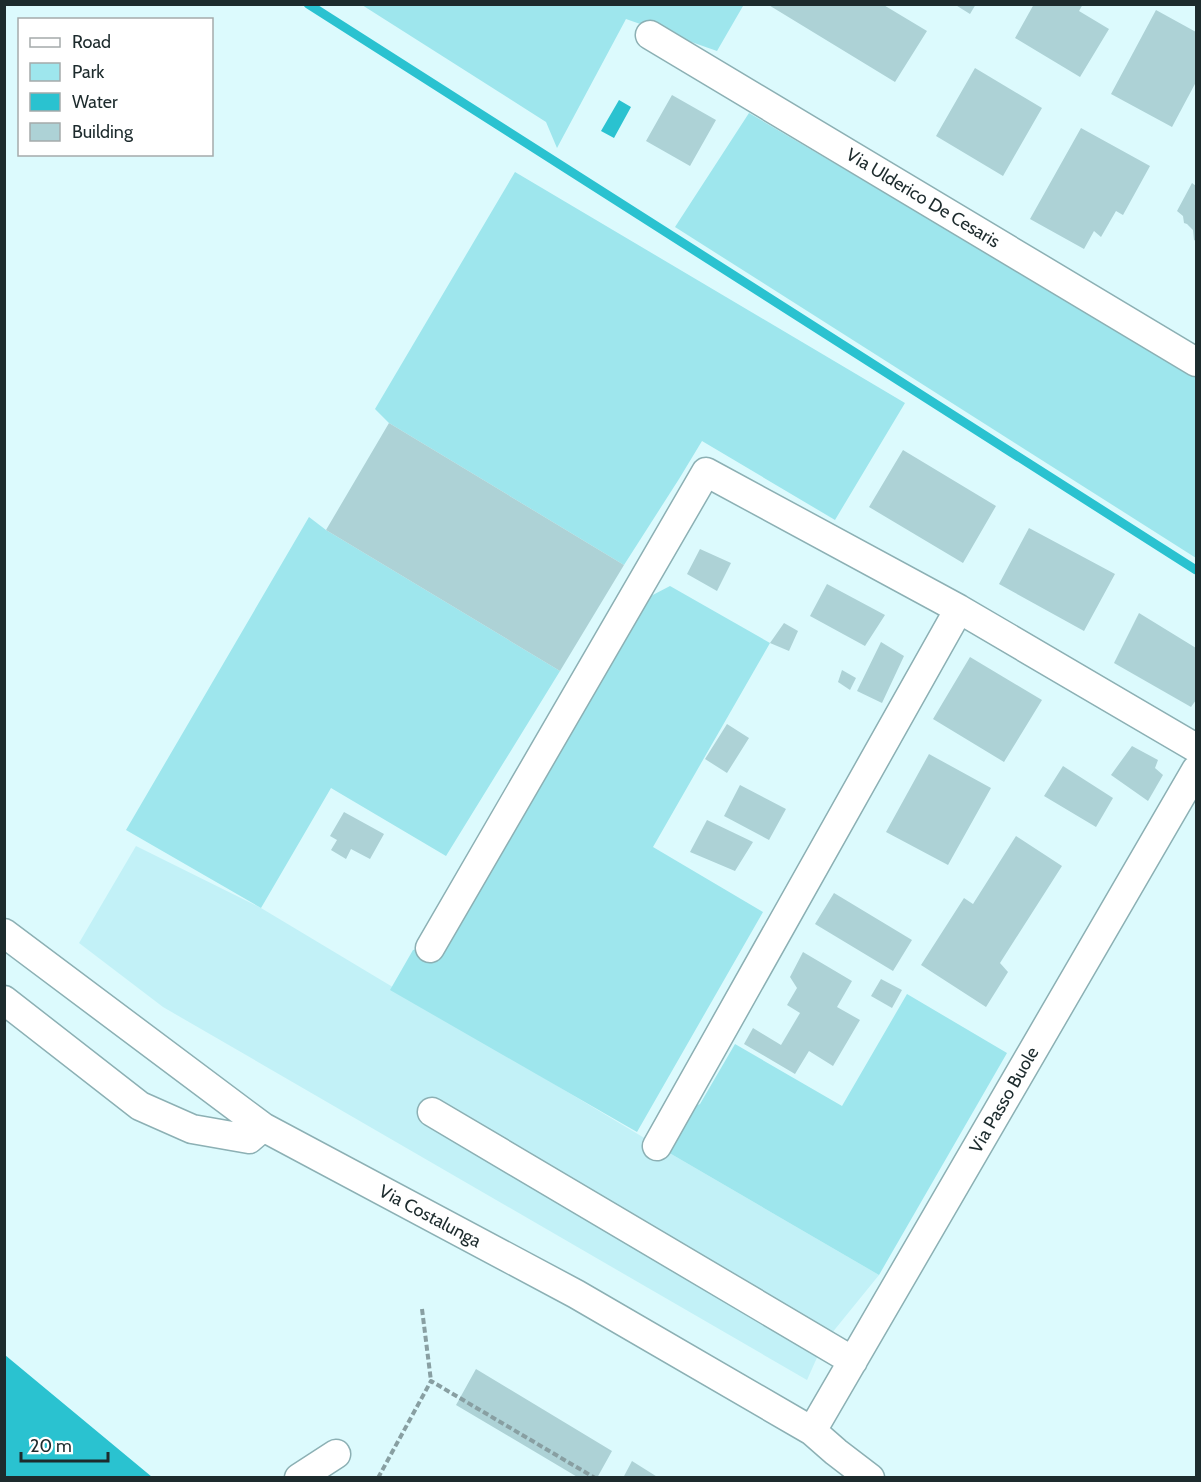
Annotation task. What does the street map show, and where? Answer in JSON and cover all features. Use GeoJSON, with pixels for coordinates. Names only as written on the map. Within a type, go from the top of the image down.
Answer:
{"type":"FeatureCollection","features":[{"type":"Feature","properties":{"kind":"street","name":"Via Ulderico De Cesaris"},"geometry":{"type":"LineString","coordinates":[[650,35],[1197,362]]}},
{"type":"Feature","properties":{"kind":"street"},"geometry":{"type":"LineString","coordinates":[[430,948],[706,472],[958,609],[1197,748]]}},
{"type":"Feature","properties":{"kind":"street"},"geometry":{"type":"LineString","coordinates":[[657,1146],[958,609]]}},
{"type":"Feature","properties":{"kind":"street","name":"Via Passo Buole"},"geometry":{"type":"LineString","coordinates":[[812,1431],[1197,770]]}},
{"type":"Feature","properties":{"kind":"street","name":"Via Costalunga"},"geometry":{"type":"LineString","coordinates":[[4,933],[264,1127],[576,1294],[812,1431],[870,1478]]}},
{"type":"Feature","properties":{"kind":"street"},"geometry":{"type":"LineString","coordinates":[[4,999],[140,1106],[192,1129],[249,1139],[264,1127]]}},
{"type":"Feature","properties":{"kind":"street"},"geometry":{"type":"LineString","coordinates":[[432,1112],[853,1361]]}},
{"type":"Feature","properties":{"kind":"street"},"geometry":{"type":"LineString","coordinates":[[299,1478],[336,1454],[329,1478]]}},
{"type":"Feature","properties":{"kind":"path"},"geometry":{"type":"LineString","coordinates":[[378,1478],[432,1381],[422,1309]]}},
{"type":"Feature","properties":{"kind":"path"},"geometry":{"type":"LineString","coordinates":[[432,1381],[595,1478]]}},
{"type":"Feature","properties":{"kind":"shaded area"},"geometry":{"type":"Polygon","coordinates":[[[136,846],[261,908],[666,1151],[879,1275],[823,1344],[807,1380],[163,1007],[79,943],[136,846]]]}},
{"type":"Feature","properties":{"kind":"green space"},"geometry":{"type":"Polygon","coordinates":[[[737,4],[743,6],[717,51],[626,19],[557,148],[546,122],[362,5],[737,4]]]}},
{"type":"Feature","properties":{"kind":"green space"},"geometry":{"type":"Polygon","coordinates":[[[749,113],[1196,376],[1196,558],[675,227],[749,113]]]}},
{"type":"Feature","properties":{"kind":"green space"},"geometry":{"type":"Polygon","coordinates":[[[515,172],[905,403],[835,520],[702,441],[624,565],[389,423],[375,409],[515,172]]]}},
{"type":"Feature","properties":{"kind":"green space"},"geometry":{"type":"Polygon","coordinates":[[[309,517],[326,530],[560,671],[446,856],[331,788],[261,908],[126,830],[309,517]]]}},
{"type":"Feature","properties":{"kind":"green space"},"geometry":{"type":"Polygon","coordinates":[[[670,586],[770,643],[653,847],[763,912],[637,1132],[390,990],[413,950],[445,941],[647,598],[670,586]]]}},
{"type":"Feature","properties":{"kind":"green space"},"geometry":{"type":"Polygon","coordinates":[[[907,994],[1007,1053],[879,1275],[666,1151],[691,1108],[700,1104],[735,1044],[842,1106],[907,994]]]}},
{"type":"Feature","properties":{"kind":"water"},"geometry":{"type":"Polygon","coordinates":[[[619,100],[631,107],[614,138],[601,131],[619,100]]]}},
{"type":"Feature","properties":{"kind":"water"},"geometry":{"type":"Polygon","coordinates":[[[5,1355],[152,1477],[5,1477],[5,1355]]]}},
{"type":"Feature","properties":{"kind":"building"},"geometry":{"type":"Polygon","coordinates":[[[767,4],[882,4],[927,31],[895,82],[767,4]]]}},
{"type":"Feature","properties":{"kind":"building"},"geometry":{"type":"Polygon","coordinates":[[[954,4],[976,4],[970,14],[954,4]]]}},
{"type":"Feature","properties":{"kind":"building"},"geometry":{"type":"Polygon","coordinates":[[[1034,4],[1083,4],[1079,11],[1109,29],[1080,77],[1015,38],[1034,4]]]}},
{"type":"Feature","properties":{"kind":"building"},"geometry":{"type":"Polygon","coordinates":[[[1156,10],[1196,32],[1196,82],[1172,127],[1111,94],[1156,10]]]}},
{"type":"Feature","properties":{"kind":"building"},"geometry":{"type":"Polygon","coordinates":[[[975,68],[1042,108],[1003,176],[936,136],[975,68]]]}},
{"type":"Feature","properties":{"kind":"building"},"geometry":{"type":"Polygon","coordinates":[[[672,95],[716,120],[690,166],[646,141],[672,95]]]}},
{"type":"Feature","properties":{"kind":"building"},"geometry":{"type":"Polygon","coordinates":[[[1081,128],[1150,166],[1123,215],[1116,211],[1101,237],[1094,231],[1084,249],[1030,219],[1081,128]]]}},
{"type":"Feature","properties":{"kind":"building"},"geometry":{"type":"Polygon","coordinates":[[[1192,183],[1196,186],[1196,241],[1193,230],[1184,223],[1183,216],[1177,211],[1192,183]]]}},
{"type":"Feature","properties":{"kind":"building"},"geometry":{"type":"Polygon","coordinates":[[[389,423],[624,565],[560,671],[326,530],[389,423]]]}},
{"type":"Feature","properties":{"kind":"building"},"geometry":{"type":"Polygon","coordinates":[[[903,450],[996,506],[963,563],[869,507],[903,450]]]}},
{"type":"Feature","properties":{"kind":"building"},"geometry":{"type":"Polygon","coordinates":[[[1029,528],[1115,574],[1084,631],[999,584],[1029,528]]]}},
{"type":"Feature","properties":{"kind":"building"},"geometry":{"type":"Polygon","coordinates":[[[700,549],[731,563],[717,591],[687,574],[700,549]]]}},
{"type":"Feature","properties":{"kind":"building"},"geometry":{"type":"Polygon","coordinates":[[[827,584],[885,615],[865,646],[810,616],[827,584]]]}},
{"type":"Feature","properties":{"kind":"building"},"geometry":{"type":"Polygon","coordinates":[[[1139,613],[1196,648],[1196,700],[1191,707],[1114,663],[1139,613]]]}},
{"type":"Feature","properties":{"kind":"building"},"geometry":{"type":"Polygon","coordinates":[[[784,623],[798,631],[789,651],[770,643],[784,623]]]}},
{"type":"Feature","properties":{"kind":"building"},"geometry":{"type":"Polygon","coordinates":[[[881,642],[904,656],[882,703],[857,691],[881,642]]]}},
{"type":"Feature","properties":{"kind":"building"},"geometry":{"type":"Polygon","coordinates":[[[970,657],[1042,700],[1004,762],[933,719],[970,657]]]}},
{"type":"Feature","properties":{"kind":"building"},"geometry":{"type":"Polygon","coordinates":[[[842,670],[856,678],[850,690],[838,682],[842,670]]]}},
{"type":"Feature","properties":{"kind":"building"},"geometry":{"type":"Polygon","coordinates":[[[727,724],[749,738],[727,773],[705,759],[727,724]]]}},
{"type":"Feature","properties":{"kind":"building"},"geometry":{"type":"Polygon","coordinates":[[[1132,746],[1158,760],[1155,768],[1163,775],[1148,801],[1111,775],[1132,746]]]}},
{"type":"Feature","properties":{"kind":"building"},"geometry":{"type":"Polygon","coordinates":[[[929,754],[991,788],[948,865],[886,832],[929,754]]]}},
{"type":"Feature","properties":{"kind":"building"},"geometry":{"type":"Polygon","coordinates":[[[1063,766],[1113,798],[1096,827],[1044,796],[1063,766]]]}},
{"type":"Feature","properties":{"kind":"building"},"geometry":{"type":"Polygon","coordinates":[[[740,785],[786,809],[769,840],[724,816],[740,785]]]}},
{"type":"Feature","properties":{"kind":"building"},"geometry":{"type":"Polygon","coordinates":[[[344,812],[384,834],[370,859],[351,849],[346,859],[331,850],[337,840],[330,836],[344,812]]]}},
{"type":"Feature","properties":{"kind":"building"},"geometry":{"type":"Polygon","coordinates":[[[707,820],[753,842],[735,871],[690,852],[707,820]]]}},
{"type":"Feature","properties":{"kind":"building"},"geometry":{"type":"Polygon","coordinates":[[[1016,836],[1062,866],[1000,963],[1008,972],[986,1007],[921,965],[964,898],[973,904],[1016,836]]]}},
{"type":"Feature","properties":{"kind":"building"},"geometry":{"type":"Polygon","coordinates":[[[834,893],[912,940],[893,971],[815,924],[834,893]]]}},
{"type":"Feature","properties":{"kind":"building"},"geometry":{"type":"Polygon","coordinates":[[[803,952],[852,981],[837,1007],[860,1020],[833,1066],[809,1051],[795,1074],[744,1044],[753,1028],[781,1045],[800,1013],[787,1005],[797,988],[790,977],[803,952]]]}},
{"type":"Feature","properties":{"kind":"building"},"geometry":{"type":"Polygon","coordinates":[[[881,979],[902,990],[892,1008],[871,996],[881,979]]]}},
{"type":"Feature","properties":{"kind":"building"},"geometry":{"type":"Polygon","coordinates":[[[476,1369],[612,1451],[597,1478],[579,1478],[456,1405],[476,1369]]]}},
{"type":"Feature","properties":{"kind":"building"},"geometry":{"type":"Polygon","coordinates":[[[632,1461],[659,1478],[623,1478],[632,1461]]]}},
{"type":"Feature","properties":{"kind":"waterway"},"geometry":{"type":"LineString","coordinates":[[308,4],[1196,570]]}}]}
